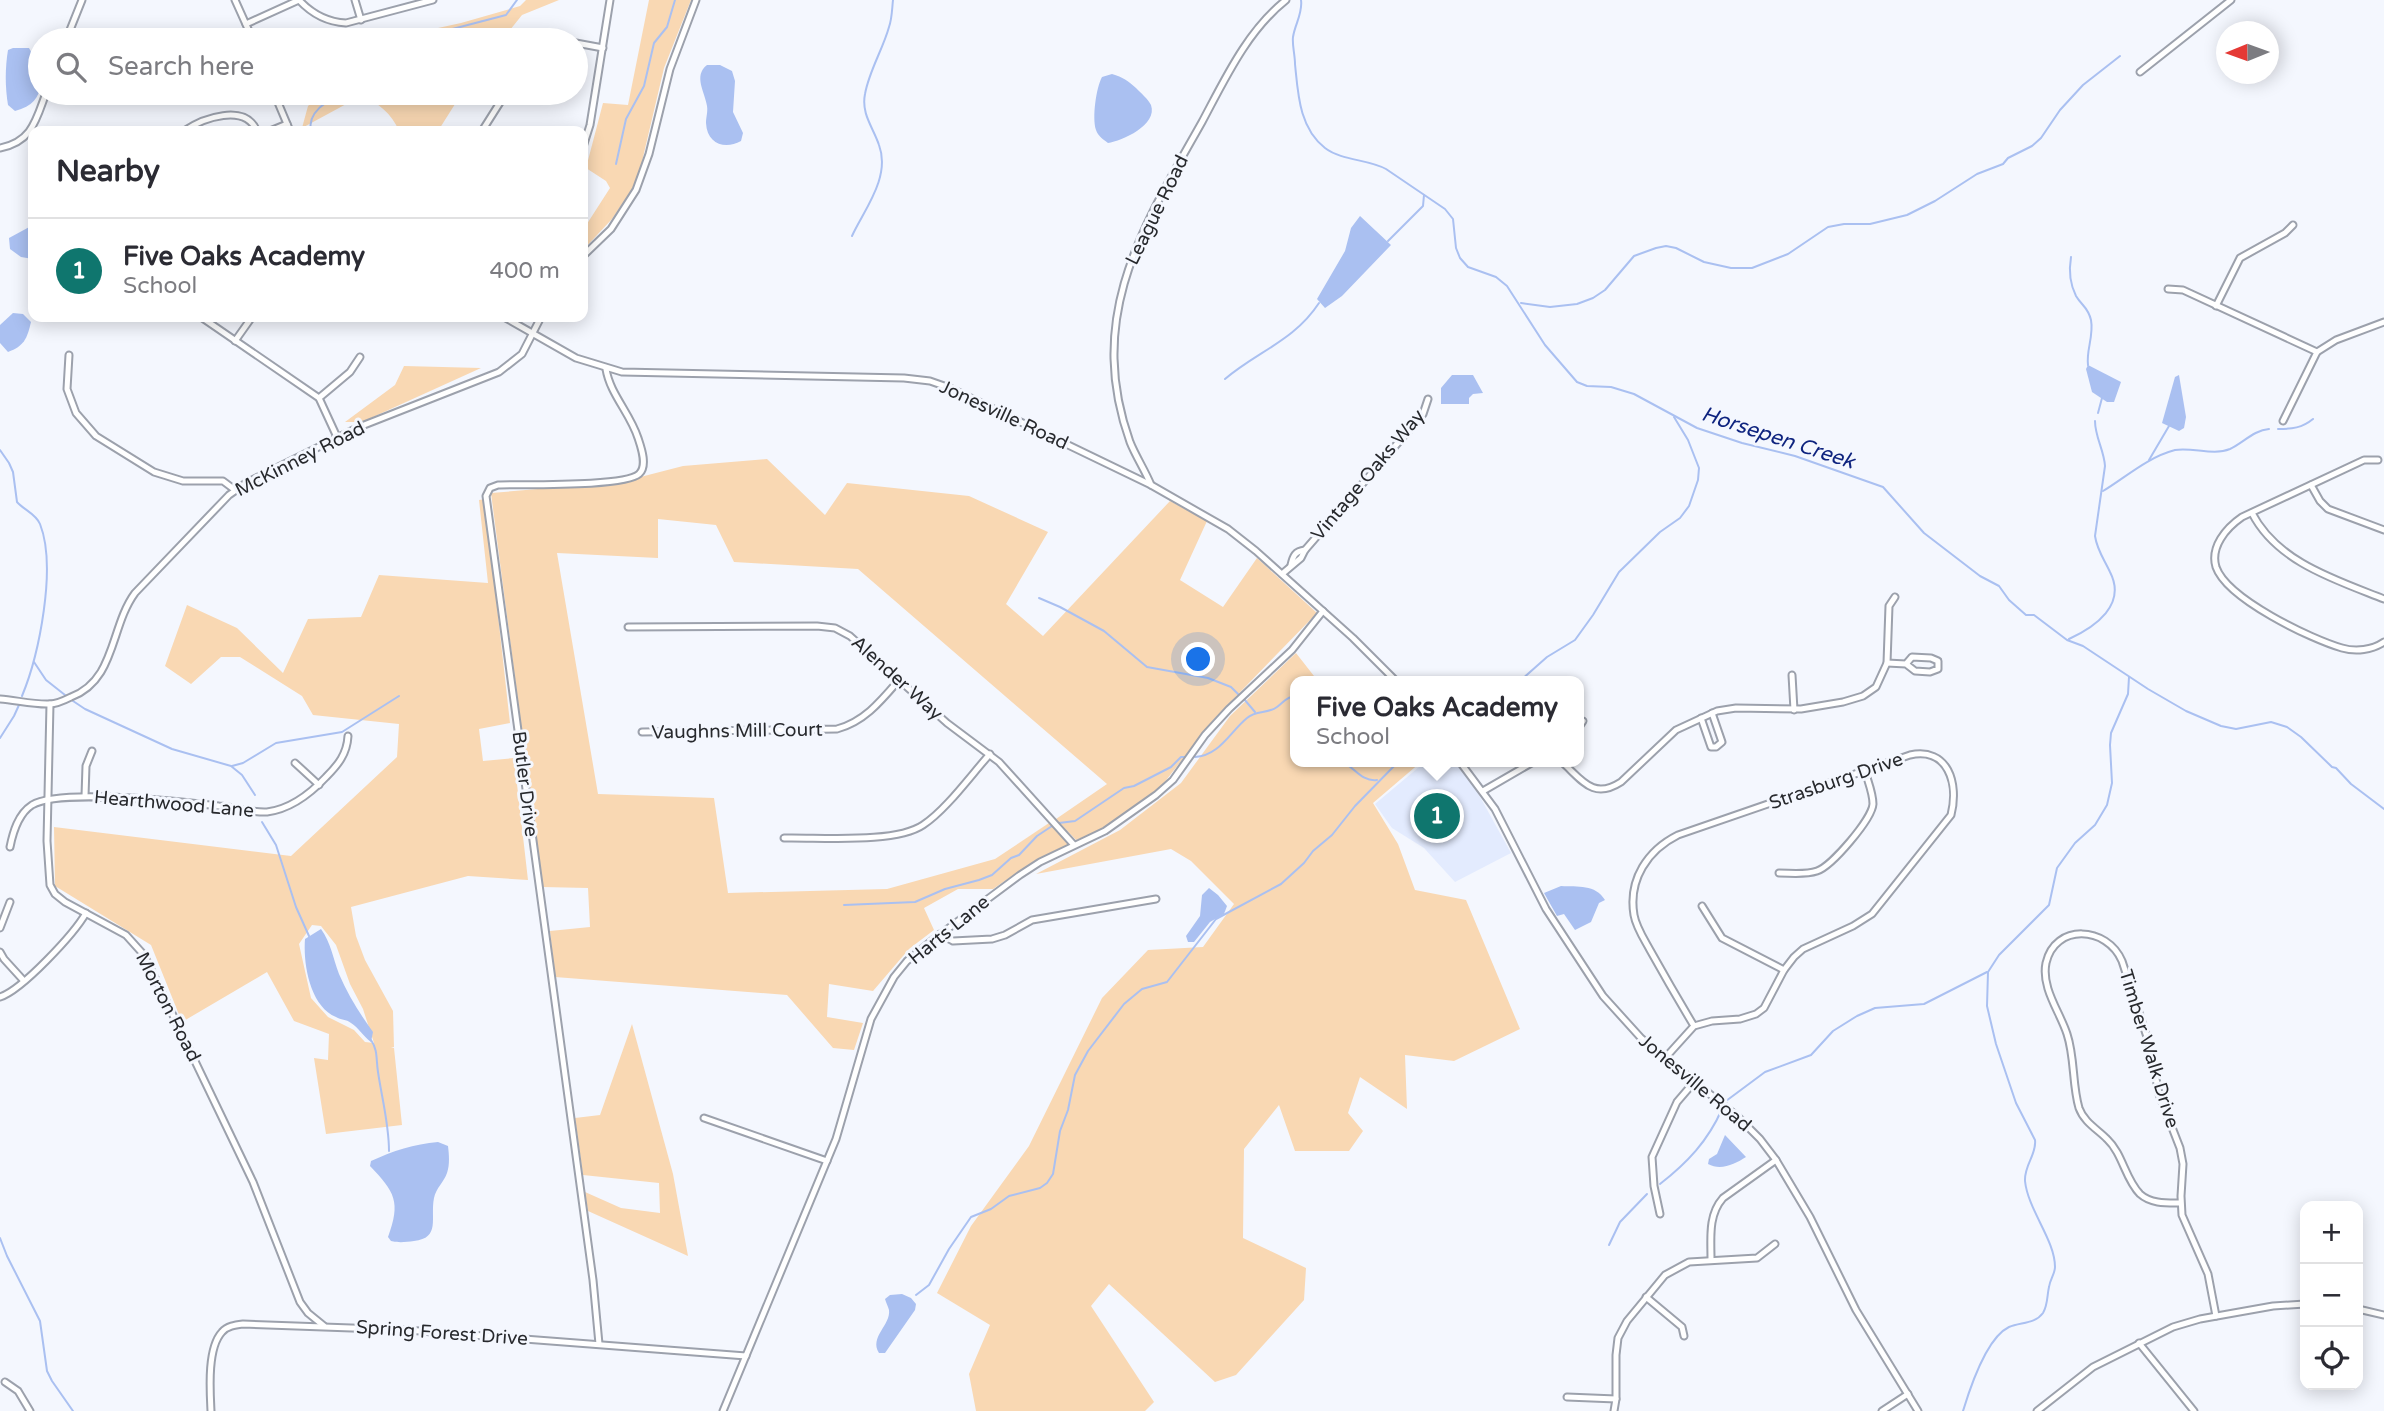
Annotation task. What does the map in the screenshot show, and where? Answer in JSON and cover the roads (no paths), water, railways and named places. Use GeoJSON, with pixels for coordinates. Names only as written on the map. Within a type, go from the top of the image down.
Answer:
{"type":"FeatureCollection","features":[{"type":"Feature","properties":{"kind":"street"},"geometry":{"type":"LineString","coordinates":[[71,28],[81,1],[73,0]]}},
{"type":"Feature","properties":{"kind":"street"},"geometry":{"type":"LineString","coordinates":[[235,0],[248,28]]}},
{"type":"Feature","properties":{"kind":"street"},"geometry":{"type":"LineString","coordinates":[[246,24],[299,0],[312,13],[329,21],[346,23],[415,2],[433,0]]}},
{"type":"Feature","properties":{"kind":"street"},"geometry":{"type":"LineString","coordinates":[[355,0],[361,20]]}},
{"type":"Feature","properties":{"kind":"street"},"geometry":{"type":"LineString","coordinates":[[588,131],[610,0]]}},
{"type":"Feature","properties":{"kind":"street"},"geometry":{"type":"LineString","coordinates":[[588,251],[611,229],[636,190],[649,155],[670,69],[696,0]]}},
{"type":"Feature","properties":{"kind":"street","name":"League Road"},"geometry":{"type":"LineString","coordinates":[[1151,485],[1130,440],[1118,384],[1116,324],[1123,282],[1155,206],[1231,69],[1261,24],[1286,0]]}},
{"type":"Feature","properties":{"kind":"street"},"geometry":{"type":"LineString","coordinates":[[2140,72],[2231,0]]}},
{"type":"Feature","properties":{"kind":"street"},"geometry":{"type":"LineString","coordinates":[[588,45],[603,48]]}},
{"type":"Feature","properties":{"kind":"street"},"geometry":{"type":"LineString","coordinates":[[33,126],[41,105]]}},
{"type":"Feature","properties":{"kind":"street"},"geometry":{"type":"LineString","coordinates":[[279,105],[287,124],[282,126]]}},
{"type":"Feature","properties":{"kind":"street"},"geometry":{"type":"LineString","coordinates":[[485,126],[498,105]]}},
{"type":"Feature","properties":{"kind":"street"},"geometry":{"type":"LineString","coordinates":[[191,126],[230,115],[241,115],[253,126]]}},
{"type":"Feature","properties":{"kind":"street"},"geometry":{"type":"LineString","coordinates":[[0,148],[16,143],[28,133]]}},
{"type":"Feature","properties":{"kind":"street"},"geometry":{"type":"LineString","coordinates":[[2216,306],[2240,258],[2285,233],[2293,225]]}},
{"type":"Feature","properties":{"kind":"street"},"geometry":{"type":"LineString","coordinates":[[2168,289],[2183,290],[2317,352]]}},
{"type":"Feature","properties":{"kind":"street"},"geometry":{"type":"LineString","coordinates":[[208,322],[319,398],[337,437]]}},
{"type":"Feature","properties":{"kind":"street"},"geometry":{"type":"LineString","coordinates":[[235,341],[248,322]]}},
{"type":"Feature","properties":{"kind":"street","name":"Jonesville Road"},"geometry":{"type":"LineString","coordinates":[[513,322],[576,358],[606,369],[639,373],[885,377],[930,381],[986,405],[1151,485],[1228,530],[1323,611],[1391,676]]}},
{"type":"Feature","properties":{"kind":"street","name":"McKinney Road"},"geometry":{"type":"LineString","coordinates":[[0,699],[50,704],[80,694],[98,679],[106,665],[131,598],[218,504],[235,490],[337,437],[499,372],[518,358],[539,322]]}},
{"type":"Feature","properties":{"kind":"street"},"geometry":{"type":"LineString","coordinates":[[2283,421],[2317,352],[2336,340],[2384,322]]}},
{"type":"Feature","properties":{"kind":"street"},"geometry":{"type":"LineString","coordinates":[[69,355],[67,389],[76,413],[96,436],[154,472],[183,481],[223,481],[235,490]]}},
{"type":"Feature","properties":{"kind":"street"},"geometry":{"type":"LineString","coordinates":[[319,398],[351,372],[360,357]]}},
{"type":"Feature","properties":{"kind":"street","name":"Butler Drive"},"geometry":{"type":"LineString","coordinates":[[598,1343],[593,1280],[486,496],[491,488],[498,485],[628,479],[640,473],[643,457],[638,436],[611,388],[606,369]]}},
{"type":"Feature","properties":{"kind":"street","name":"Vintage Oaks Way"},"geometry":{"type":"LineString","coordinates":[[1282,575],[1301,558],[1305,550],[1423,414],[1428,399]]}},
{"type":"Feature","properties":{"kind":"street"},"geometry":{"type":"LineString","coordinates":[[2378,460],[2364,460],[2242,517],[2228,528],[2215,550],[2217,568],[2232,588],[2269,615],[2344,649],[2374,648],[2384,642]]}},
{"type":"Feature","properties":{"kind":"street"},"geometry":{"type":"LineString","coordinates":[[2312,485],[2320,501],[2328,509],[2384,530]]}},
{"type":"Feature","properties":{"kind":"street"},"geometry":{"type":"LineString","coordinates":[[2252,513],[2267,536],[2307,567],[2384,599]]}},
{"type":"Feature","properties":{"kind":"street"},"geometry":{"type":"LineString","coordinates":[[1567,767],[1595,790],[1612,788],[1622,782],[1676,730],[1712,713],[1737,708],[1794,710],[1863,696],[1876,687],[1887,663],[1889,606],[1895,597]]}},
{"type":"Feature","properties":{"kind":"street","name":"Harts Lane"},"geometry":{"type":"LineString","coordinates":[[723,1411],[843,1119],[866,1033],[877,1006],[901,969],[940,934],[1020,875],[1118,824],[1167,786],[1213,726],[1241,696],[1292,650],[1323,611]]}},
{"type":"Feature","properties":{"kind":"street","name":"Alender Way"},"geometry":{"type":"LineString","coordinates":[[628,627],[830,627],[850,636],[947,723],[990,754],[1074,845]]}},
{"type":"Feature","properties":{"kind":"street"},"geometry":{"type":"LineString","coordinates":[[1887,663],[1906,664],[1914,671],[1930,672],[1938,669],[1938,661],[1931,658],[1912,657],[1906,664]]}},
{"type":"Feature","properties":{"kind":"street"},"geometry":{"type":"LineString","coordinates":[[1792,675],[1794,710]]}},
{"type":"Feature","properties":{"kind":"street","name":"Vaughns Mill Court"},"geometry":{"type":"LineString","coordinates":[[642,732],[836,729],[863,717],[899,680]]}},
{"type":"Feature","properties":{"kind":"street","name":"Morton Road"},"geometry":{"type":"LineString","coordinates":[[50,704],[50,885],[59,898],[122,932],[137,944],[145,956],[253,1182],[300,1302],[308,1313],[324,1326]]}},
{"type":"Feature","properties":{"kind":"street"},"geometry":{"type":"LineString","coordinates":[[1701,718],[1706,737],[1712,747],[1716,747],[1722,742],[1712,713]]}},
{"type":"Feature","properties":{"kind":"street","name":"Hearthwood Lane"},"geometry":{"type":"LineString","coordinates":[[48,800],[85,796],[265,812],[304,798],[319,785],[345,753],[348,736]]}},
{"type":"Feature","properties":{"kind":"street"},"geometry":{"type":"LineString","coordinates":[[85,796],[86,766],[92,751]]}},
{"type":"Feature","properties":{"kind":"street","name":"Strasburg Drive"},"geometry":{"type":"LineString","coordinates":[[1923,753],[1936,757],[1948,770],[1953,791],[1951,815],[1933,841],[1872,914],[1853,926],[1803,949],[1784,970],[1770,1001],[1756,1014],[1694,1026],[1644,939],[1634,914],[1634,887],[1647,858],[1662,843],[1678,835],[1865,771],[1923,753]]}},
{"type":"Feature","properties":{"kind":"street"},"geometry":{"type":"LineString","coordinates":[[784,838],[884,836],[909,832],[930,819],[990,754]]}},
{"type":"Feature","properties":{"kind":"street"},"geometry":{"type":"LineString","coordinates":[[295,763],[319,785]]}},
{"type":"Feature","properties":{"kind":"street","name":"Jonesville Road"},"geometry":{"type":"LineString","coordinates":[[1464,767],[1483,791],[1546,909],[1587,974],[1625,1022],[1753,1132],[1776,1160],[1802,1202],[1856,1310],[1918,1411]]}},
{"type":"Feature","properties":{"kind":"street"},"geometry":{"type":"LineString","coordinates":[[1483,791],[1524,767]]}},
{"type":"Feature","properties":{"kind":"street"},"geometry":{"type":"LineString","coordinates":[[1779,873],[1801,874],[1817,871],[1829,865],[1848,843],[1870,815],[1873,806],[1865,771]]}},
{"type":"Feature","properties":{"kind":"street"},"geometry":{"type":"LineString","coordinates":[[10,847],[12,834],[23,813],[33,804],[48,800]]}},
{"type":"Feature","properties":{"kind":"street"},"geometry":{"type":"LineString","coordinates":[[940,934],[953,941],[992,939],[1032,920],[1156,899]]}},
{"type":"Feature","properties":{"kind":"street"},"geometry":{"type":"LineString","coordinates":[[0,928],[10,902]]}},
{"type":"Feature","properties":{"kind":"street"},"geometry":{"type":"LineString","coordinates":[[1702,906],[1722,938],[1784,970]]}},
{"type":"Feature","properties":{"kind":"street"},"geometry":{"type":"LineString","coordinates":[[0,997],[13,991],[24,981],[78,926],[86,913]]}},
{"type":"Feature","properties":{"kind":"street","name":"Timber Walk Drive"},"geometry":{"type":"LineString","coordinates":[[2181,1203],[2163,1203],[2141,1195],[2108,1139],[2091,1126],[2080,1111],[2068,1035],[2046,980],[2046,963],[2052,950],[2070,936],[2084,933],[2097,935],[2112,944],[2119,954],[2149,1043],[2159,1094],[2180,1148],[2183,1164],[2181,1203],[2184,1222],[2208,1274],[2216,1316]]}},
{"type":"Feature","properties":{"kind":"street"},"geometry":{"type":"LineString","coordinates":[[0,953],[24,981]]}},
{"type":"Feature","properties":{"kind":"street"},"geometry":{"type":"LineString","coordinates":[[1666,1057],[1694,1026]]}},
{"type":"Feature","properties":{"kind":"street"},"geometry":{"type":"LineString","coordinates":[[1660,1214],[1652,1157],[1677,1102],[1695,1081]]}},
{"type":"Feature","properties":{"kind":"street"},"geometry":{"type":"LineString","coordinates":[[704,1118],[827,1161]]}},
{"type":"Feature","properties":{"kind":"street"},"geometry":{"type":"LineString","coordinates":[[1711,1259],[1712,1219],[1716,1206],[1776,1160]]}},
{"type":"Feature","properties":{"kind":"street"},"geometry":{"type":"LineString","coordinates":[[1614,1411],[1618,1338],[1626,1321],[1665,1275],[1681,1265],[1711,1259],[1757,1258],[1774,1244]]}},
{"type":"Feature","properties":{"kind":"street"},"geometry":{"type":"LineString","coordinates":[[1646,1297],[1682,1327],[1684,1336]]}},
{"type":"Feature","properties":{"kind":"street"},"geometry":{"type":"LineString","coordinates":[[2037,1411],[2092,1367],[2184,1323],[2273,1306],[2300,1304]]}},
{"type":"Feature","properties":{"kind":"street"},"geometry":{"type":"LineString","coordinates":[[2363,1310],[2384,1315]]}},
{"type":"Feature","properties":{"kind":"street","name":"Spring Forest Drive"},"geometry":{"type":"LineString","coordinates":[[211,1411],[213,1352],[216,1340],[224,1330],[243,1324],[407,1329],[746,1356]]}},
{"type":"Feature","properties":{"kind":"street"},"geometry":{"type":"LineString","coordinates":[[2139,1343],[2194,1411]]}},
{"type":"Feature","properties":{"kind":"street"},"geometry":{"type":"LineString","coordinates":[[5,1382],[16,1390],[30,1411]]}},
{"type":"Feature","properties":{"kind":"street"},"geometry":{"type":"LineString","coordinates":[[1882,1411],[1908,1394]]}},
{"type":"Feature","properties":{"kind":"street"},"geometry":{"type":"LineString","coordinates":[[1567,1397],[1616,1399]]}},
{"type":"Feature","properties":{"kind":"water"},"geometry":{"type":"Polygon","coordinates":[[[28,48],[29,105],[15,111],[8,105],[8,50],[28,48]]]}},
{"type":"Feature","properties":{"kind":"water"},"geometry":{"type":"Polygon","coordinates":[[[707,65],[720,65],[732,71],[735,81],[733,112],[743,133],[741,141],[735,144],[718,143],[707,130],[707,106],[700,79],[707,65]]]}},
{"type":"Feature","properties":{"kind":"water"},"geometry":{"type":"Polygon","coordinates":[[[1112,74],[1125,79],[1136,88],[1150,103],[1152,112],[1137,131],[1108,143],[1096,130],[1095,111],[1102,77],[1112,74]]]}},
{"type":"Feature","properties":{"kind":"water"},"geometry":{"type":"Polygon","coordinates":[[[1360,216],[1391,245],[1342,296],[1325,308],[1317,299],[1345,251],[1351,228],[1360,216]]]}},
{"type":"Feature","properties":{"kind":"water"},"geometry":{"type":"Polygon","coordinates":[[[28,228],[28,258],[21,257],[10,249],[9,238],[28,228]]]}},
{"type":"Feature","properties":{"kind":"water"},"geometry":{"type":"Polygon","coordinates":[[[13,313],[23,314],[28,322],[31,322],[24,341],[8,352],[0,343],[0,325],[13,313]]]}},
{"type":"Feature","properties":{"kind":"water"},"geometry":{"type":"Polygon","coordinates":[[[2088,365],[2121,382],[2114,402],[2107,402],[2092,392],[2086,369],[2088,365]]]}},
{"type":"Feature","properties":{"kind":"water"},"geometry":{"type":"Polygon","coordinates":[[[1452,375],[1473,375],[1483,393],[1473,394],[1469,398],[1469,404],[1441,404],[1441,388],[1452,375]]]}},
{"type":"Feature","properties":{"kind":"water"},"geometry":{"type":"Polygon","coordinates":[[[2179,375],[2186,417],[2184,428],[2179,431],[2162,423],[2175,377],[2179,375]]]}},
{"type":"Feature","properties":{"kind":"water"},"geometry":{"type":"Polygon","coordinates":[[[1561,886],[1586,887],[1601,895],[1605,900],[1599,903],[1591,922],[1575,930],[1564,914],[1557,916],[1544,893],[1561,886]]]}},
{"type":"Feature","properties":{"kind":"water"},"geometry":{"type":"Polygon","coordinates":[[[1209,888],[1227,906],[1224,914],[1210,922],[1194,942],[1188,942],[1186,936],[1200,916],[1202,895],[1209,888]]]}},
{"type":"Feature","properties":{"kind":"water"},"geometry":{"type":"Polygon","coordinates":[[[321,929],[330,945],[346,989],[373,1032],[371,1042],[351,1023],[327,1012],[314,994],[305,960],[305,939],[321,929]]]}},
{"type":"Feature","properties":{"kind":"water"},"geometry":{"type":"Polygon","coordinates":[[[1725,1135],[1746,1157],[1723,1167],[1708,1164],[1709,1159],[1717,1154],[1725,1135]]]}},
{"type":"Feature","properties":{"kind":"water"},"geometry":{"type":"Polygon","coordinates":[[[438,1142],[448,1146],[449,1163],[446,1176],[434,1198],[431,1231],[422,1239],[391,1241],[388,1237],[394,1215],[393,1198],[385,1183],[370,1166],[371,1161],[404,1148],[438,1142]]]}},
{"type":"Feature","properties":{"kind":"water"},"geometry":{"type":"Polygon","coordinates":[[[902,1294],[916,1304],[915,1310],[885,1353],[879,1353],[878,1336],[889,1315],[885,1299],[890,1295],[902,1294]]]}},
{"type":"Feature","properties":{"kind":"waterway"},"geometry":{"type":"LineString","coordinates":[[456,28],[506,15],[517,0]]}},
{"type":"Feature","properties":{"kind":"waterway"},"geometry":{"type":"LineString","coordinates":[[616,164],[626,119],[644,86],[654,43],[667,27],[675,0]]}},
{"type":"Feature","properties":{"kind":"waterway"},"geometry":{"type":"LineString","coordinates":[[852,236],[874,193],[882,169],[879,145],[866,114],[864,101],[890,24],[893,0]]}},
{"type":"Feature","properties":{"kind":"waterway","name":"Horsepen Creek"},"geometry":{"type":"LineString","coordinates":[[1301,0],[1293,40],[1297,87],[1301,109],[1316,140],[1339,155],[1386,169],[1445,209],[1453,219],[1456,248],[1460,258],[1468,267],[1496,277],[1507,286],[1545,345],[1577,382],[1587,386],[1611,387],[1634,394],[1697,428],[1795,456],[1883,487],[1924,533],[1980,576],[1999,586],[2009,600],[2026,615],[2034,615],[2067,640],[2083,646],[2186,711],[2221,726],[2236,729],[2271,722],[2287,727],[2351,784],[2384,809]]}},
{"type":"Feature","properties":{"kind":"waterway"},"geometry":{"type":"LineString","coordinates":[[1521,303],[1550,307],[1577,304],[1593,298],[1605,290],[1634,256],[1656,248],[1676,248],[1704,262],[1731,268],[1752,268],[1788,254],[1828,227],[1870,224],[1907,215],[2032,146],[2083,85],[2120,56]]}},
{"type":"Feature","properties":{"kind":"waterway"},"geometry":{"type":"LineString","coordinates":[[311,126],[315,113],[324,105]]}},
{"type":"Feature","properties":{"kind":"waterway"},"geometry":{"type":"LineString","coordinates":[[1388,241],[1423,206],[1424,195]]}},
{"type":"Feature","properties":{"kind":"waterway"},"geometry":{"type":"LineString","coordinates":[[2071,257],[2072,287],[2091,320],[2088,365]]}},
{"type":"Feature","properties":{"kind":"waterway"},"geometry":{"type":"LineString","coordinates":[[1225,379],[1287,336],[1319,303]]}},
{"type":"Feature","properties":{"kind":"waterway"},"geometry":{"type":"LineString","coordinates":[[2098,413],[2102,398]]}},
{"type":"Feature","properties":{"kind":"waterway"},"geometry":{"type":"LineString","coordinates":[[1526,676],[1547,657],[1575,640],[1619,572],[1660,532],[1680,518],[1689,506],[1699,468],[1688,440],[1674,417]]}},
{"type":"Feature","properties":{"kind":"waterway"},"geometry":{"type":"LineString","coordinates":[[2278,429],[2297,427],[2313,419]]}},
{"type":"Feature","properties":{"kind":"waterway"},"geometry":{"type":"LineString","coordinates":[[2069,639],[2098,621],[2111,605],[2114,595],[2114,584],[2095,536],[2105,466],[2095,421]]}},
{"type":"Feature","properties":{"kind":"waterway"},"geometry":{"type":"LineString","coordinates":[[2149,460],[2169,426]]}},
{"type":"Feature","properties":{"kind":"waterway"},"geometry":{"type":"LineString","coordinates":[[2103,491],[2146,462],[2165,453],[2182,449],[2223,451],[2269,429]]}},
{"type":"Feature","properties":{"kind":"waterway"},"geometry":{"type":"LineString","coordinates":[[0,450],[13,472],[17,502],[36,517],[40,524],[47,563],[40,635],[22,696]]}},
{"type":"Feature","properties":{"kind":"waterway"},"geometry":{"type":"LineString","coordinates":[[1039,598],[1104,631],[1147,667],[1208,678],[1231,687],[1238,694]]}},
{"type":"Feature","properties":{"kind":"waterway"},"geometry":{"type":"LineString","coordinates":[[34,662],[46,680],[65,695]]}},
{"type":"Feature","properties":{"kind":"waterway"},"geometry":{"type":"LineString","coordinates":[[1963,1411],[1980,1364],[1993,1342],[2009,1327],[2032,1321],[2043,1313],[2055,1267],[2051,1246],[2027,1192],[2025,1175],[2035,1140],[2016,1103],[1996,1044],[1987,1006],[1988,972],[1999,955],[2049,905],[2057,868],[2075,843],[2095,825],[2107,805],[2112,783],[2111,733],[2128,694],[2129,677]]}},
{"type":"Feature","properties":{"kind":"waterway"},"geometry":{"type":"LineString","coordinates":[[232,766],[243,763],[276,743],[342,732],[399,696]]}},
{"type":"Feature","properties":{"kind":"waterway"},"geometry":{"type":"LineString","coordinates":[[1195,757],[1218,748],[1254,714],[1273,709],[1290,698]]}},
{"type":"Feature","properties":{"kind":"waterway"},"geometry":{"type":"LineString","coordinates":[[1244,699],[1255,712]]}},
{"type":"Feature","properties":{"kind":"waterway"},"geometry":{"type":"LineString","coordinates":[[73,701],[172,749],[231,766],[242,775],[255,795]]}},
{"type":"Feature","properties":{"kind":"waterway"},"geometry":{"type":"LineString","coordinates":[[0,738],[19,705]]}},
{"type":"Feature","properties":{"kind":"waterway"},"geometry":{"type":"LineString","coordinates":[[1059,823],[1075,821],[1124,788],[1134,786],[1185,757]]}},
{"type":"Feature","properties":{"kind":"waterway"},"geometry":{"type":"LineString","coordinates":[[1350,767],[1363,777],[1377,780]]}},
{"type":"Feature","properties":{"kind":"waterway"},"geometry":{"type":"LineString","coordinates":[[916,1295],[929,1285],[971,1217],[991,1209],[1009,1196],[1040,1188],[1047,1183],[1053,1174],[1060,1131],[1068,1110],[1075,1075],[1088,1051],[1124,1004],[1142,989],[1167,982],[1216,919],[1281,884],[1332,835],[1355,806],[1393,767]]}},
{"type":"Feature","properties":{"kind":"waterway"},"geometry":{"type":"LineString","coordinates":[[262,822],[276,845],[296,907],[309,936]]}},
{"type":"Feature","properties":{"kind":"waterway"},"geometry":{"type":"LineString","coordinates":[[844,905],[915,902],[945,889],[979,880],[992,875],[1052,826]]}},
{"type":"Feature","properties":{"kind":"waterway"},"geometry":{"type":"LineString","coordinates":[[1726,1101],[1765,1072],[1811,1055],[1833,1031],[1857,1016],[1875,1008],[1924,1004],[1987,972]]}},
{"type":"Feature","properties":{"kind":"waterway"},"geometry":{"type":"LineString","coordinates":[[371,1040],[376,1051],[389,1151]]}},
{"type":"Feature","properties":{"kind":"waterway"},"geometry":{"type":"LineString","coordinates":[[1660,1184],[1696,1151],[1722,1109]]}},
{"type":"Feature","properties":{"kind":"waterway"},"geometry":{"type":"LineString","coordinates":[[1609,1245],[1620,1222],[1647,1194]]}},
{"type":"Feature","properties":{"kind":"waterway"},"geometry":{"type":"LineString","coordinates":[[0,1238],[40,1321],[47,1371],[73,1411]]}},
{"type":"Feature","properties":{"kind":"place","name":"Five Oaks Academy"},"geometry":{"type":"Point","coordinates":[1437,816]}}]}
